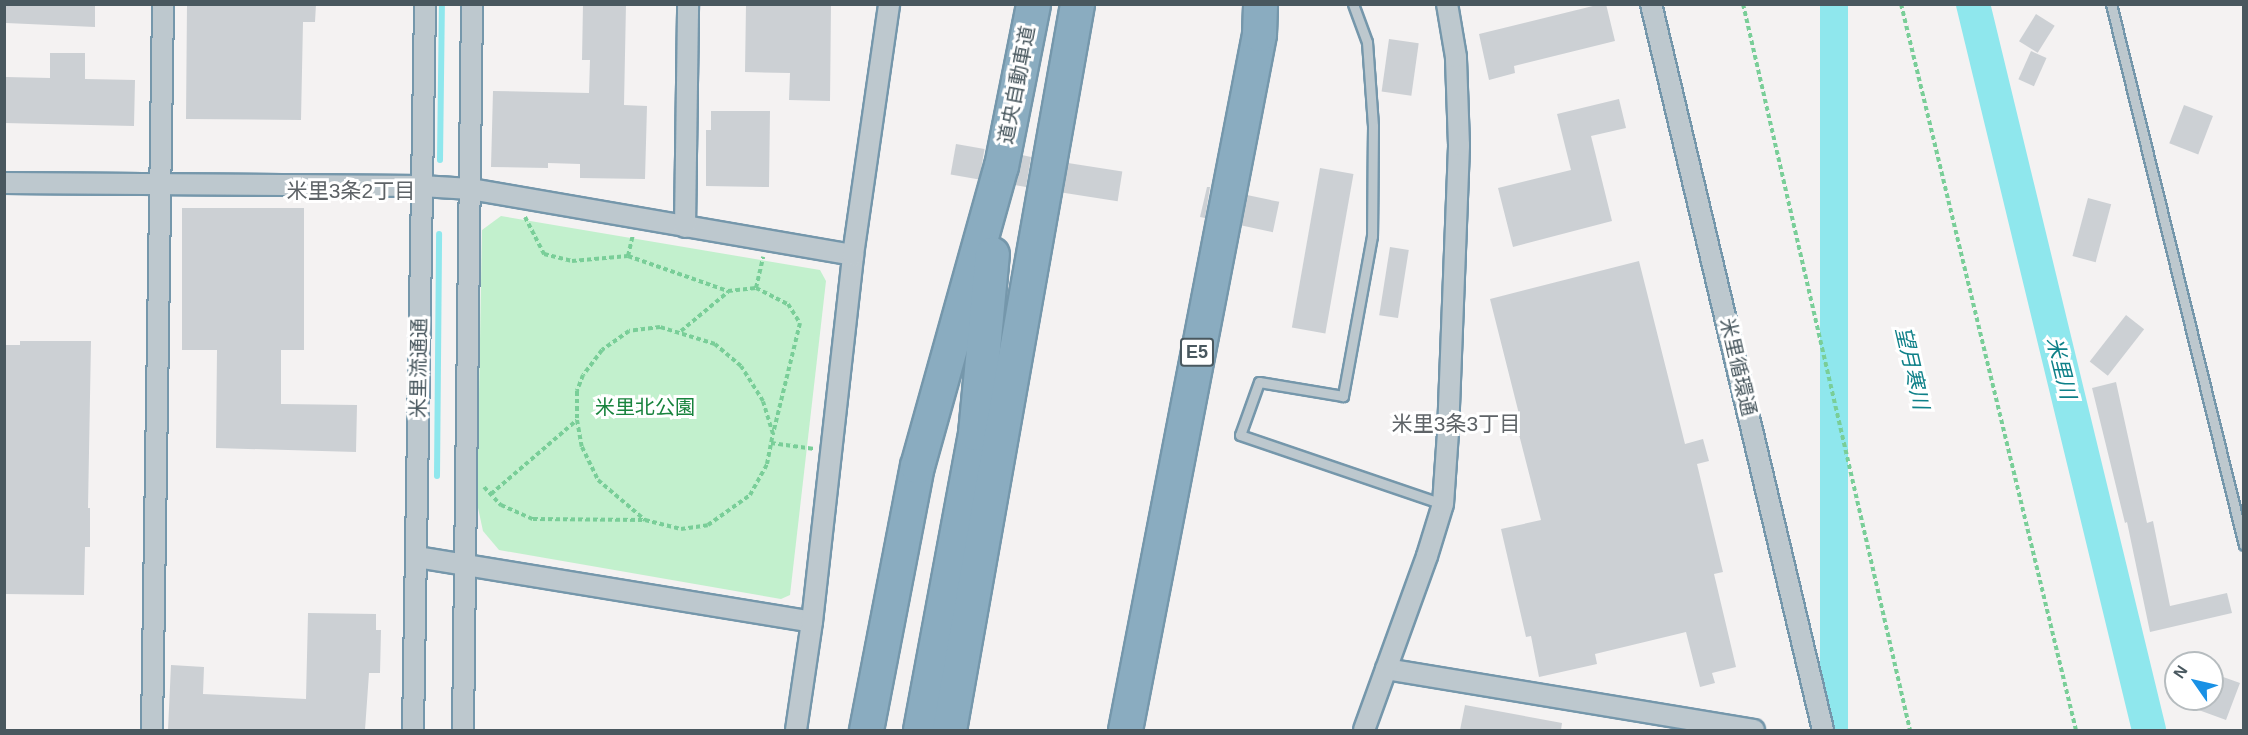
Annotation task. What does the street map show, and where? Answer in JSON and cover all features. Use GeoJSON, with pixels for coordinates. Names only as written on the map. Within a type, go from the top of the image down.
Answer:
{"type":"FeatureCollection","features":[{"type":"Feature","properties":{"kind":"highway","name":"道央自動車道"},"geometry":{"type":"LineString","coordinates":[[1001,166],[1033,4]]}},
{"type":"Feature","properties":{"kind":"highway"},"geometry":{"type":"LineString","coordinates":[[949,730],[1045,175],[1077,4]]}},
{"type":"Feature","properties":{"kind":"highway","name":"E5"},"geometry":{"type":"LineString","coordinates":[[1127,722],[1259,34],[1260,4]]}},
{"type":"Feature","properties":{"kind":"highway"},"geometry":{"type":"LineString","coordinates":[[866,726],[917,466],[1001,166]]}},
{"type":"Feature","properties":{"kind":"highway"},"geometry":{"type":"LineString","coordinates":[[920,730],[975,433],[1001,166]]}},
{"type":"Feature","properties":{"kind":"street"},"geometry":{"type":"LineString","coordinates":[[152,730],[163,4]]}},
{"type":"Feature","properties":{"kind":"street","name":"米里流通通"},"geometry":{"type":"LineString","coordinates":[[412,730],[417,557],[425,4]]}},
{"type":"Feature","properties":{"kind":"street"},"geometry":{"type":"LineString","coordinates":[[463,730],[472,4]]}},
{"type":"Feature","properties":{"kind":"street"},"geometry":{"type":"LineString","coordinates":[[685,227],[688,4]]}},
{"type":"Feature","properties":{"kind":"street"},"geometry":{"type":"LineString","coordinates":[[796,730],[812,622],[853,255],[889,4]]}},
{"type":"Feature","properties":{"kind":"street"},"geometry":{"type":"LineString","coordinates":[[1364,730],[1427,556],[1443,504],[1449,433],[1459,145],[1456,57],[1448,4]]}},
{"type":"Feature","properties":{"kind":"street","name":"米里循環通"},"geometry":{"type":"LineString","coordinates":[[1651,4],[1823,730]]}},
{"type":"Feature","properties":{"kind":"street"},"geometry":{"type":"LineString","coordinates":[[4,183],[421,186],[471,189],[853,255]]}},
{"type":"Feature","properties":{"kind":"street"},"geometry":{"type":"LineString","coordinates":[[417,557],[465,567],[812,622]]}},
{"type":"Feature","properties":{"kind":"street"},"geometry":{"type":"LineString","coordinates":[[1386,669],[1754,730]]}},
{"type":"Feature","properties":{"kind":"lane"},"geometry":{"type":"LineString","coordinates":[[1353,4],[1367,42],[1368,52],[1373,126],[1372,236],[1343,396],[1259,382],[1240,435],[1443,504]]}},
{"type":"Feature","properties":{"kind":"lane"},"geometry":{"type":"LineString","coordinates":[[2111,4],[2244,544]]}},
{"type":"Feature","properties":{"kind":"path"},"geometry":{"type":"LineString","coordinates":[[1743,4],[1910,730]]}},
{"type":"Feature","properties":{"kind":"path"},"geometry":{"type":"LineString","coordinates":[[1901,4],[2076,730]]}},
{"type":"Feature","properties":{"kind":"path"},"geometry":{"type":"LineString","coordinates":[[481,484],[501,504],[533,519],[645,520],[681,529],[708,525],[750,495],[767,464],[800,323],[788,304],[756,288],[728,291],[628,256],[572,261],[544,255],[524,214]]}},
{"type":"Feature","properties":{"kind":"path"},"geometry":{"type":"LineString","coordinates":[[628,256],[633,235]]}},
{"type":"Feature","properties":{"kind":"path"},"geometry":{"type":"LineString","coordinates":[[756,288],[763,256]]}},
{"type":"Feature","properties":{"kind":"path"},"geometry":{"type":"LineString","coordinates":[[680,331],[728,291]]}},
{"type":"Feature","properties":{"kind":"path"},"geometry":{"type":"LineString","coordinates":[[645,520],[598,480],[582,447],[577,420],[577,391],[596,355],[629,331],[660,327],[680,331],[715,344],[741,366],[763,401],[773,434]]}},
{"type":"Feature","properties":{"kind":"path"},"geometry":{"type":"LineString","coordinates":[[491,494],[577,420]]}},
{"type":"Feature","properties":{"kind":"path"},"geometry":{"type":"LineString","coordinates":[[771,443],[815,449]]}},
{"type":"Feature","properties":{"kind":"green space","name":"米里北公園"},"geometry":{"type":"Polygon","coordinates":[[[501,216],[820,270],[826,281],[790,595],[781,599],[499,550],[483,531],[477,503],[482,230],[501,216]]]}},
{"type":"Feature","properties":{"kind":"water"},"geometry":{"type":"Polygon","coordinates":[[[1820,5],[1848,5],[1848,730],[1820,730],[1820,5]]]}},
{"type":"Feature","properties":{"kind":"building"},"geometry":{"type":"Polygon","coordinates":[[[6,4],[95,4],[95,27],[6,23],[6,4]]]}},
{"type":"Feature","properties":{"kind":"building"},"geometry":{"type":"Polygon","coordinates":[[[187,4],[316,4],[315,22],[303,22],[301,120],[186,119],[187,4]]]}},
{"type":"Feature","properties":{"kind":"building"},"geometry":{"type":"Polygon","coordinates":[[[583,4],[626,4],[624,105],[647,106],[645,179],[580,178],[580,164],[548,163],[548,168],[491,167],[493,91],[589,93],[590,60],[582,60],[583,4]]]}},
{"type":"Feature","properties":{"kind":"building"},"geometry":{"type":"Polygon","coordinates":[[[746,4],[831,4],[830,101],[789,100],[790,73],[745,72],[746,4]]]}},
{"type":"Feature","properties":{"kind":"building"},"geometry":{"type":"Polygon","coordinates":[[[1606,4],[1615,41],[1514,66],[1515,73],[1489,80],[1479,34],[1606,4]]]}},
{"type":"Feature","properties":{"kind":"building"},"geometry":{"type":"Polygon","coordinates":[[[2036,14],[2055,26],[2038,53],[2019,41],[2036,14]]]}},
{"type":"Feature","properties":{"kind":"building"},"geometry":{"type":"Polygon","coordinates":[[[1389,39],[1419,43],[1411,96],[1382,91],[1389,39]]]}},
{"type":"Feature","properties":{"kind":"building"},"geometry":{"type":"Polygon","coordinates":[[[2031,51],[2047,58],[2034,86],[2018,79],[2031,51]]]}},
{"type":"Feature","properties":{"kind":"building"},"geometry":{"type":"Polygon","coordinates":[[[50,53],[85,53],[85,79],[135,80],[134,126],[4,123],[6,77],[50,78],[50,53]]]}},
{"type":"Feature","properties":{"kind":"building"},"geometry":{"type":"Polygon","coordinates":[[[1619,99],[1626,128],[1591,136],[1612,221],[1513,247],[1498,188],[1571,170],[1557,114],[1619,99]]]}},
{"type":"Feature","properties":{"kind":"building"},"geometry":{"type":"Polygon","coordinates":[[[2184,105],[2213,116],[2198,154],[2169,143],[2184,105]]]}},
{"type":"Feature","properties":{"kind":"building"},"geometry":{"type":"Polygon","coordinates":[[[711,111],[770,111],[769,187],[706,186],[706,130],[711,130],[711,111]]]}},
{"type":"Feature","properties":{"kind":"building"},"geometry":{"type":"Polygon","coordinates":[[[956,144],[985,149],[979,180],[951,175],[956,144]]]}},
{"type":"Feature","properties":{"kind":"building"},"geometry":{"type":"Polygon","coordinates":[[[1022,155],[1031,157],[1026,187],[1015,185],[1022,155]]]}},
{"type":"Feature","properties":{"kind":"building"},"geometry":{"type":"Polygon","coordinates":[[[1068,163],[1122,172],[1118,201],[1063,193],[1068,163]]]}},
{"type":"Feature","properties":{"kind":"building"},"geometry":{"type":"Polygon","coordinates":[[[1320,168],[1353,174],[1325,333],[1292,328],[1320,168]]]}},
{"type":"Feature","properties":{"kind":"building"},"geometry":{"type":"Polygon","coordinates":[[[1207,187],[1210,187],[1205,218],[1200,217],[1207,187]]]}},
{"type":"Feature","properties":{"kind":"building"},"geometry":{"type":"Polygon","coordinates":[[[1247,195],[1279,202],[1273,232],[1241,225],[1247,195]]]}},
{"type":"Feature","properties":{"kind":"building"},"geometry":{"type":"Polygon","coordinates":[[[2088,198],[2111,204],[2096,262],[2072,256],[2088,198]]]}},
{"type":"Feature","properties":{"kind":"building"},"geometry":{"type":"Polygon","coordinates":[[[182,208],[304,208],[304,350],[281,350],[281,404],[357,405],[356,452],[216,448],[217,350],[182,350],[182,208]]]}},
{"type":"Feature","properties":{"kind":"building"},"geometry":{"type":"Polygon","coordinates":[[[1390,247],[1409,250],[1398,318],[1379,315],[1390,247]]]}},
{"type":"Feature","properties":{"kind":"building"},"geometry":{"type":"Polygon","coordinates":[[[1639,261],[1685,444],[1703,439],[1709,461],[1697,464],[1723,572],[1714,574],[1736,667],[1712,673],[1715,683],[1700,687],[1686,632],[1595,654],[1597,664],[1539,677],[1531,636],[1526,637],[1501,529],[1541,520],[1515,419],[1520,418],[1490,299],[1639,261]]]}},
{"type":"Feature","properties":{"kind":"building"},"geometry":{"type":"Polygon","coordinates":[[[2126,315],[2144,329],[2108,376],[2090,361],[2126,315]]]}},
{"type":"Feature","properties":{"kind":"building"},"geometry":{"type":"Polygon","coordinates":[[[20,341],[91,341],[88,508],[90,508],[90,547],[85,547],[84,595],[4,594],[4,345],[20,345],[20,341]]]}},
{"type":"Feature","properties":{"kind":"building"},"geometry":{"type":"Polygon","coordinates":[[[2116,382],[2147,523],[2153,521],[2170,606],[2227,593],[2232,613],[2150,632],[2127,522],[2125,523],[2092,388],[2116,382]]]}},
{"type":"Feature","properties":{"kind":"building"},"geometry":{"type":"Polygon","coordinates":[[[308,613],[376,614],[376,630],[381,630],[380,673],[369,673],[365,730],[168,730],[171,665],[204,667],[203,694],[306,699],[308,613]]]}},
{"type":"Feature","properties":{"kind":"building"},"geometry":{"type":"Polygon","coordinates":[[[2224,677],[2240,683],[2226,720],[2201,711],[2224,711],[2224,677]]]}},
{"type":"Feature","properties":{"kind":"building"},"geometry":{"type":"Polygon","coordinates":[[[1465,705],[1562,723],[1561,730],[1460,730],[1465,705]]]}},
{"type":"Feature","properties":{"kind":"waterway"},"geometry":{"type":"LineString","coordinates":[[440,160],[442,4]]}},
{"type":"Feature","properties":{"kind":"waterway","name":"米里川"},"geometry":{"type":"LineString","coordinates":[[1973,4],[2149,730]]}},
{"type":"Feature","properties":{"kind":"waterway"},"geometry":{"type":"LineString","coordinates":[[437,476],[439,234]]}},
{"type":"Feature","properties":{"kind":"district","name":"米里3条2丁目"},"geometry":{"type":"Point","coordinates":[351,191]}},
{"type":"Feature","properties":{"kind":"district","name":"米里3条3丁目"},"geometry":{"type":"Point","coordinates":[1456,424]}},
{"type":"Feature","properties":{"kind":"water label","name":"望月寒川"},"geometry":{"type":"Point","coordinates":[1912,368]}}]}
